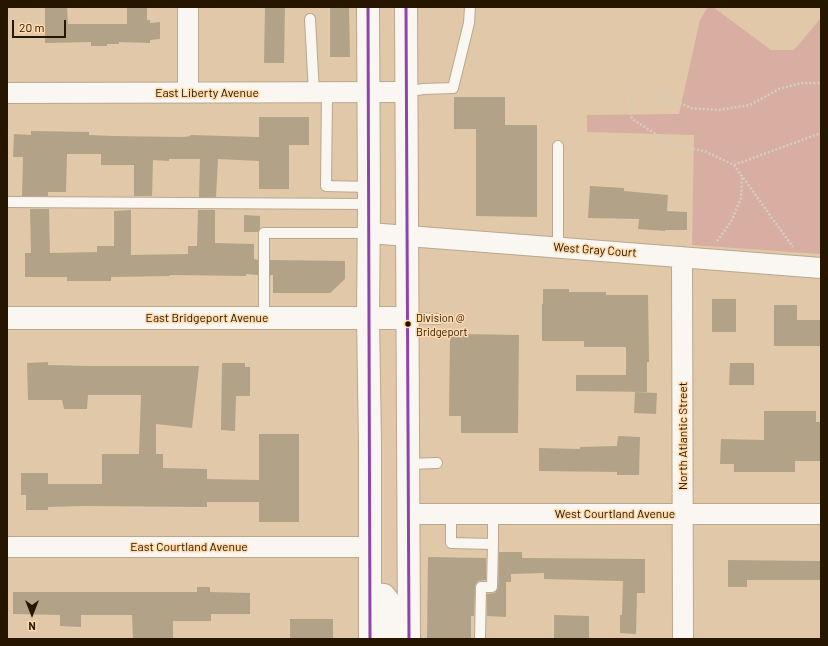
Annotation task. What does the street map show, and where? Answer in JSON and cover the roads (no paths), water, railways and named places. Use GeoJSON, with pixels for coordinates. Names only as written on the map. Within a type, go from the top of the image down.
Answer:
{"type":"FeatureCollection","features":[{"type":"Feature","properties":{"kind":"main road"},"geometry":{"type":"LineString","coordinates":[[368,7],[370,639]]}},
{"type":"Feature","properties":{"kind":"main road"},"geometry":{"type":"LineString","coordinates":[[406,7],[409,639]]}},
{"type":"Feature","properties":{"kind":"main road","name":"East Bridgeport Avenue"},"geometry":{"type":"LineString","coordinates":[[7,318],[407,318]]}},
{"type":"Feature","properties":{"kind":"main road"},"geometry":{"type":"LineString","coordinates":[[370,594],[384,595],[388,600],[389,639]]}},
{"type":"Feature","properties":{"kind":"street"},"geometry":{"type":"LineString","coordinates":[[188,7],[188,93]]}},
{"type":"Feature","properties":{"kind":"street","name":"East Liberty Avenue"},"geometry":{"type":"LineString","coordinates":[[7,93],[406,92]]}},
{"type":"Feature","properties":{"kind":"street","name":"West Gray Court"},"geometry":{"type":"LineString","coordinates":[[369,233],[814,267]]}},
{"type":"Feature","properties":{"kind":"street","name":"North Atlantic Street"},"geometry":{"type":"LineString","coordinates":[[682,257],[683,639]]}},
{"type":"Feature","properties":{"kind":"street","name":"West Courtland Avenue"},"geometry":{"type":"LineString","coordinates":[[409,514],[821,514]]}},
{"type":"Feature","properties":{"kind":"street","name":"East Courtland Avenue"},"geometry":{"type":"LineString","coordinates":[[7,547],[370,547]]}},
{"type":"Feature","properties":{"kind":"lane"},"geometry":{"type":"LineString","coordinates":[[406,92],[423,89],[453,88],[469,23],[470,7]]}},
{"type":"Feature","properties":{"kind":"lane"},"geometry":{"type":"LineString","coordinates":[[310,19],[320,92],[326,186],[369,196]]}},
{"type":"Feature","properties":{"kind":"lane"},"geometry":{"type":"LineString","coordinates":[[558,146],[558,247]]}},
{"type":"Feature","properties":{"kind":"lane"},"geometry":{"type":"LineString","coordinates":[[7,202],[369,196]]}},
{"type":"Feature","properties":{"kind":"lane"},"geometry":{"type":"LineString","coordinates":[[264,318],[264,233],[369,233]]}},
{"type":"Feature","properties":{"kind":"lane"},"geometry":{"type":"LineString","coordinates":[[407,318],[439,319]]}},
{"type":"Feature","properties":{"kind":"lane"},"geometry":{"type":"LineString","coordinates":[[409,464],[437,464]]}},
{"type":"Feature","properties":{"kind":"lane"},"geometry":{"type":"LineString","coordinates":[[451,514],[451,543],[493,544]]}},
{"type":"Feature","properties":{"kind":"lane"},"geometry":{"type":"LineString","coordinates":[[480,639],[480,587],[492,587],[493,514]]}},
{"type":"Feature","properties":{"kind":"place","name":"Division @ Bridgeport"},"geometry":{"type":"Point","coordinates":[408,324]}}]}
